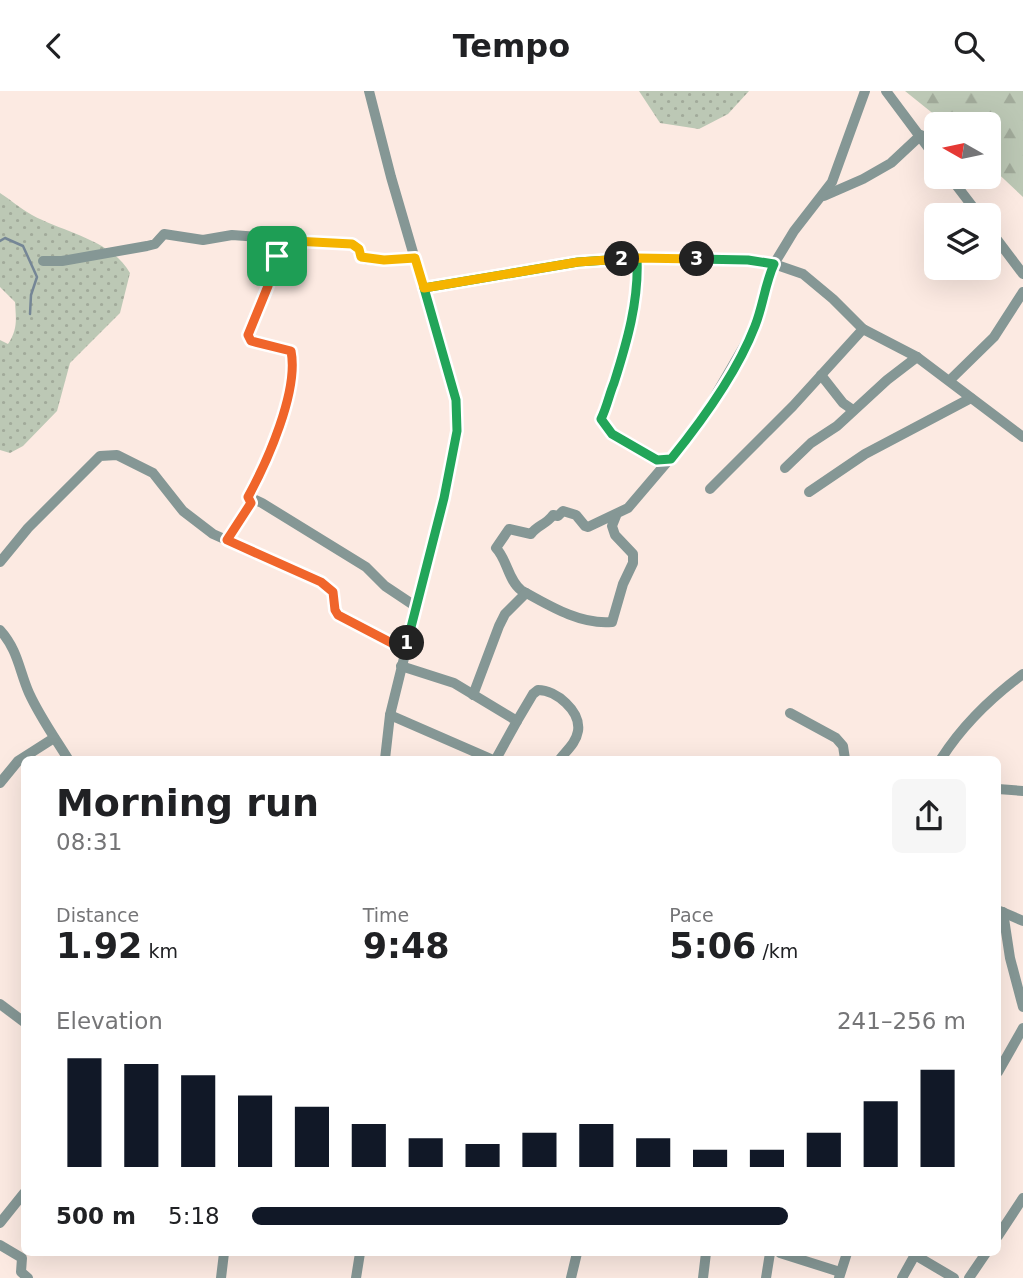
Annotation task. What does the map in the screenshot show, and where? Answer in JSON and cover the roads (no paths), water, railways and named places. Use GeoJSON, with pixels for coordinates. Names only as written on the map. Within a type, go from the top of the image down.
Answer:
{"type":"FeatureCollection","features":[{"type":"Feature","properties":{"kind":"street"},"geometry":{"type":"LineString","coordinates":[[369,91],[456,400],[457,431],[444,498],[390,715],[385,756]]}},
{"type":"Feature","properties":{"kind":"street"},"geometry":{"type":"LineString","coordinates":[[616,516],[612,526],[615,535],[633,554],[633,563],[612,622],[591,621],[564,613],[526,593],[515,585],[502,554],[496,548],[506,530],[531,534],[535,528],[546,525],[553,515],[558,516],[563,511],[576,515],[588,527],[616,516],[635,501],[697,427],[754,329],[774,264],[794,231],[832,182],[865,91]]}},
{"type":"Feature","properties":{"kind":"street"},"geometry":{"type":"LineString","coordinates":[[886,91],[924,140]]}},
{"type":"Feature","properties":{"kind":"street"},"geometry":{"type":"LineString","coordinates":[[822,198],[891,163],[921,135]]}},
{"type":"Feature","properties":{"kind":"street"},"geometry":{"type":"LineString","coordinates":[[959,189],[970,203]]}},
{"type":"Feature","properties":{"kind":"street"},"geometry":{"type":"LineString","coordinates":[[43,261],[62,261],[147,246],[155,244],[164,233],[203,240],[232,235],[352,244],[359,249],[361,257],[369,259],[415,258]]}},
{"type":"Feature","properties":{"kind":"street"},"geometry":{"type":"LineString","coordinates":[[248,497],[265,467],[287,405],[291,373],[291,351],[251,341],[248,335],[274,266],[278,247],[275,240]]}},
{"type":"Feature","properties":{"kind":"street"},"geometry":{"type":"LineString","coordinates":[[950,380],[994,337],[1022,294],[1022,274],[1001,245]]}},
{"type":"Feature","properties":{"kind":"street"},"geometry":{"type":"LineString","coordinates":[[424,288],[578,262],[637,258],[748,260],[774,264],[803,274],[833,299],[863,330],[917,357],[1023,437]]}},
{"type":"Feature","properties":{"kind":"street"},"geometry":{"type":"LineString","coordinates":[[637,258],[636,299],[629,331],[601,419],[612,434],[657,460],[671,459]]}},
{"type":"Feature","properties":{"kind":"street"},"geometry":{"type":"LineString","coordinates":[[710,489],[863,330]]}},
{"type":"Feature","properties":{"kind":"street"},"geometry":{"type":"LineString","coordinates":[[785,468],[811,443],[837,426],[917,357]]}},
{"type":"Feature","properties":{"kind":"street"},"geometry":{"type":"LineString","coordinates":[[821,375],[843,403],[853,410]]}},
{"type":"Feature","properties":{"kind":"street"},"geometry":{"type":"LineString","coordinates":[[809,492],[865,454],[971,398]]}},
{"type":"Feature","properties":{"kind":"street"},"geometry":{"type":"LineString","coordinates":[[0,562],[28,528],[100,456],[117,455],[153,473],[183,510],[213,534],[321,582],[333,592],[338,615],[405,650]]}},
{"type":"Feature","properties":{"kind":"street"},"geometry":{"type":"LineString","coordinates":[[227,540],[251,503],[248,497]]}},
{"type":"Feature","properties":{"kind":"street"},"geometry":{"type":"LineString","coordinates":[[248,497],[366,567],[384,586],[415,606]]}},
{"type":"Feature","properties":{"kind":"street"},"geometry":{"type":"LineString","coordinates":[[473,695],[505,614],[526,593]]}},
{"type":"Feature","properties":{"kind":"street"},"geometry":{"type":"LineString","coordinates":[[0,630],[15,649],[22,676],[66,756]]}},
{"type":"Feature","properties":{"kind":"street"},"geometry":{"type":"LineString","coordinates":[[401,666],[454,683],[517,721]]}},
{"type":"Feature","properties":{"kind":"street"},"geometry":{"type":"LineString","coordinates":[[943,756],[978,713],[1023,674]]}},
{"type":"Feature","properties":{"kind":"street"},"geometry":{"type":"LineString","coordinates":[[498,756],[533,694],[538,690],[546,690],[557,696],[572,710],[578,728],[575,741],[562,756]]}},
{"type":"Feature","properties":{"kind":"street"},"geometry":{"type":"LineString","coordinates":[[790,713],[836,738],[843,746],[845,756]]}},
{"type":"Feature","properties":{"kind":"street"},"geometry":{"type":"LineString","coordinates":[[390,715],[484,756]]}},
{"type":"Feature","properties":{"kind":"street"},"geometry":{"type":"LineString","coordinates":[[26,756],[54,738]]}},
{"type":"Feature","properties":{"kind":"street"},"geometry":{"type":"LineString","coordinates":[[0,783],[21,759]]}},
{"type":"Feature","properties":{"kind":"street"},"geometry":{"type":"LineString","coordinates":[[1001,789],[1023,791]]}},
{"type":"Feature","properties":{"kind":"street"},"geometry":{"type":"LineString","coordinates":[[1001,910],[1023,921]]}},
{"type":"Feature","properties":{"kind":"street"},"geometry":{"type":"LineString","coordinates":[[1001,915],[1023,1007]]}},
{"type":"Feature","properties":{"kind":"street"},"geometry":{"type":"LineString","coordinates":[[0,1004],[21,1020]]}},
{"type":"Feature","properties":{"kind":"street"},"geometry":{"type":"LineString","coordinates":[[1001,1067],[1023,1028]]}},
{"type":"Feature","properties":{"kind":"street"},"geometry":{"type":"LineString","coordinates":[[0,1223],[21,1197]]}},
{"type":"Feature","properties":{"kind":"street"},"geometry":{"type":"LineString","coordinates":[[1001,1231],[1023,1198]]}},
{"type":"Feature","properties":{"kind":"street"},"geometry":{"type":"LineString","coordinates":[[0,1245],[22,1258],[21,1272],[28,1278]]}},
{"type":"Feature","properties":{"kind":"street"},"geometry":{"type":"LineString","coordinates":[[220,1278],[224,1256]]}},
{"type":"Feature","properties":{"kind":"street"},"geometry":{"type":"LineString","coordinates":[[356,1278],[358,1256]]}},
{"type":"Feature","properties":{"kind":"street"},"geometry":{"type":"LineString","coordinates":[[571,1278],[576,1256]]}},
{"type":"Feature","properties":{"kind":"street"},"geometry":{"type":"LineString","coordinates":[[703,1278],[706,1256]]}},
{"type":"Feature","properties":{"kind":"street"},"geometry":{"type":"LineString","coordinates":[[766,1278],[770,1256]]}},
{"type":"Feature","properties":{"kind":"street"},"geometry":{"type":"LineString","coordinates":[[788,1256],[839,1275],[846,1256]]}},
{"type":"Feature","properties":{"kind":"street"},"geometry":{"type":"LineString","coordinates":[[902,1278],[915,1256]]}},
{"type":"Feature","properties":{"kind":"street"},"geometry":{"type":"LineString","coordinates":[[919,1256],[954,1278]]}},
{"type":"Feature","properties":{"kind":"street"},"geometry":{"type":"LineString","coordinates":[[969,1278],[984,1256]]}},
{"type":"Feature","properties":{"kind":"waterway"},"geometry":{"type":"LineString","coordinates":[[0,241],[5,238],[23,246],[37,277],[31,295],[30,314]]}}]}
